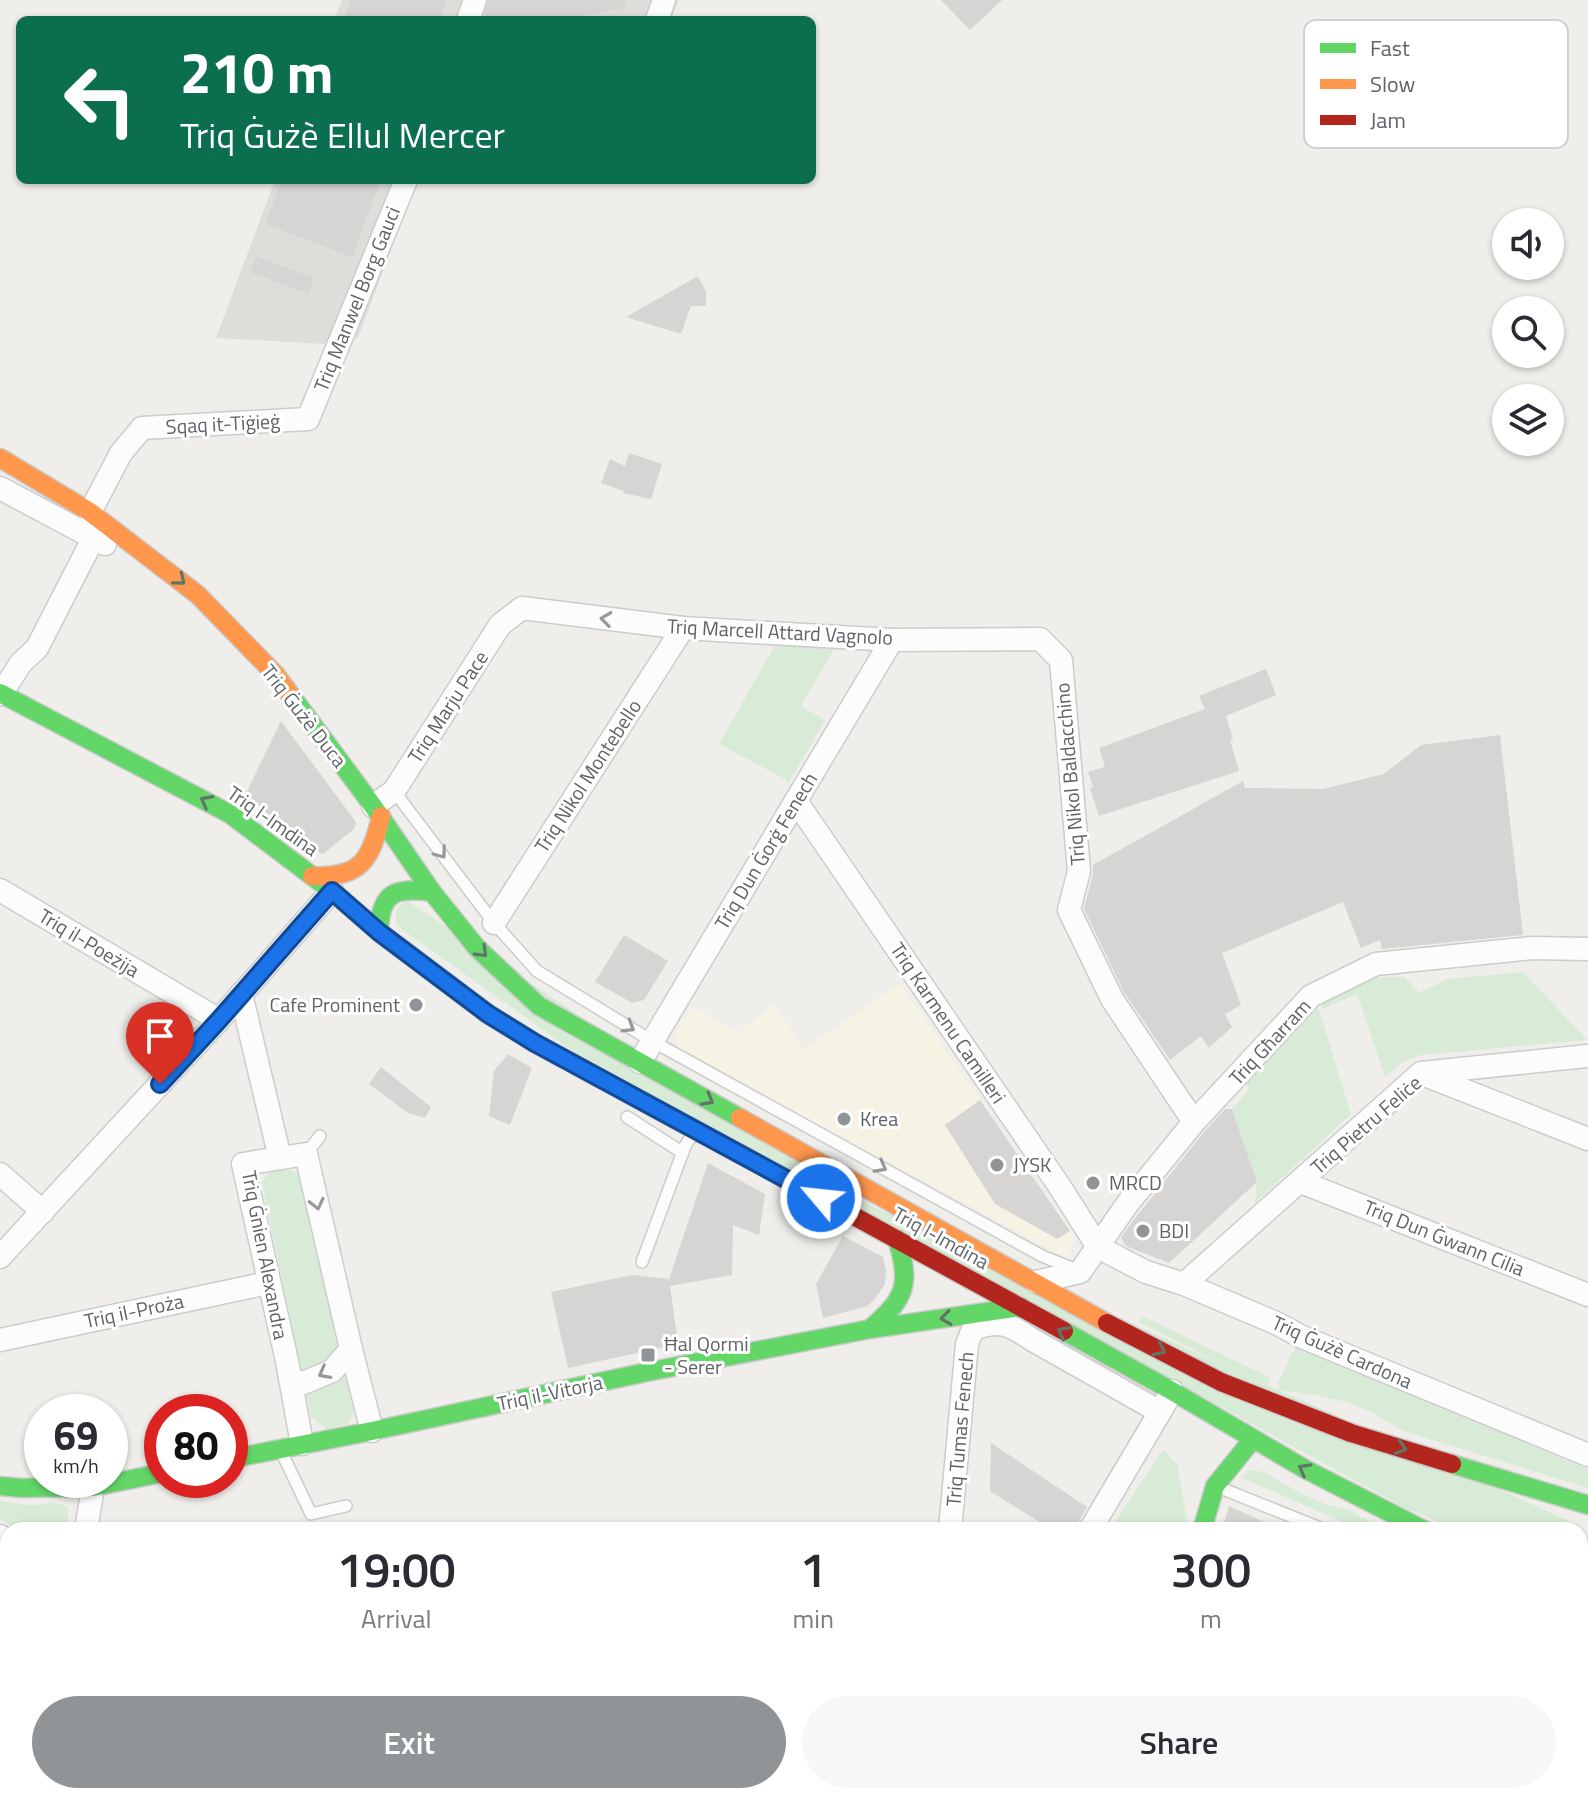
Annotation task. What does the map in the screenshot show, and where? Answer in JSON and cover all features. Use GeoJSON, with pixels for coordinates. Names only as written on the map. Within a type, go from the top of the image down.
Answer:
{"type":"FeatureCollection","features":[{"type":"Feature","properties":{"kind":"main road","name":"Triq Ġużè Duca"},"geometry":{"type":"LineString","coordinates":[[0,458],[90,512],[198,595],[276,675],[377,811],[432,892]]}},
{"type":"Feature","properties":{"kind":"main road","name":"Triq l-Imdina"},"geometry":{"type":"LineString","coordinates":[[1,693],[230,814],[488,1014],[535,1043],[1021,1307],[1305,1469],[1408,1522]]}},
{"type":"Feature","properties":{"kind":"main road"},"geometry":{"type":"LineString","coordinates":[[312,876],[338,877],[356,870],[366,859],[376,839],[377,811]]}},
{"type":"Feature","properties":{"kind":"main road"},"geometry":{"type":"LineString","coordinates":[[379,932],[378,915],[387,896],[410,888],[432,892]]}},
{"type":"Feature","properties":{"kind":"main road","name":"Triq l-Imdina"},"geometry":{"type":"LineString","coordinates":[[432,892],[477,948],[539,1006],[1091,1315],[1221,1382],[1271,1403],[1351,1433],[1588,1505]]}},
{"type":"Feature","properties":{"kind":"main road"},"geometry":{"type":"LineString","coordinates":[[870,1329],[887,1315],[904,1291],[906,1280],[897,1239]]}},
{"type":"Feature","properties":{"kind":"main road","name":"Triq il-Vitorja"},"geometry":{"type":"LineString","coordinates":[[248,1455],[870,1329],[1021,1307]]}},
{"type":"Feature","properties":{"kind":"main road"},"geometry":{"type":"LineString","coordinates":[[1204,1522],[1215,1486],[1253,1439]]}},
{"type":"Feature","properties":{"kind":"main road"},"geometry":{"type":"LineString","coordinates":[[0,1486],[24,1488]]}},
{"type":"Feature","properties":{"kind":"main road"},"geometry":{"type":"LineString","coordinates":[[1562,1497],[1588,1517]]}},
{"type":"Feature","properties":{"kind":"street","name":"Triq Manwel Borg Gauci"},"geometry":{"type":"LineString","coordinates":[[308,419],[404,184]]}},
{"type":"Feature","properties":{"kind":"street","name":"Sqaq it-Tiġieġ"},"geometry":{"type":"LineString","coordinates":[[90,512],[121,453],[142,428],[308,419]]}},
{"type":"Feature","properties":{"kind":"street","name":"Triq Ġużè Duca"},"geometry":{"type":"LineString","coordinates":[[0,488],[93,539],[124,553],[154,560]]}},
{"type":"Feature","properties":{"kind":"street"},"geometry":{"type":"LineString","coordinates":[[1,693],[21,663],[37,648],[93,539]]}},
{"type":"Feature","properties":{"kind":"street","name":"Triq Marju Pace"},"geometry":{"type":"LineString","coordinates":[[377,811],[394,791],[500,625],[522,608]]}},
{"type":"Feature","properties":{"kind":"street","name":"Triq Marcell Attard Vagnolo"},"geometry":{"type":"LineString","coordinates":[[522,608],[683,628],[892,640],[1040,639]]}},
{"type":"Feature","properties":{"kind":"street","name":"Triq Nikol Montebello"},"geometry":{"type":"LineString","coordinates":[[494,923],[683,628]]}},
{"type":"Feature","properties":{"kind":"street","name":"Triq Nikol Baldacchino"},"geometry":{"type":"LineString","coordinates":[[1040,639],[1061,660],[1079,871],[1069,910],[1112,999],[1194,1122]]}},
{"type":"Feature","properties":{"kind":"street","name":"Triq Dun Ġorġ Fenech"},"geometry":{"type":"LineString","coordinates":[[640,1062],[892,640]]}},
{"type":"Feature","properties":{"kind":"street","name":"Triq Karmenu Camilleri"},"geometry":{"type":"LineString","coordinates":[[796,801],[1098,1247]]}},
{"type":"Feature","properties":{"kind":"street","name":"Triq il-Poeżija"},"geometry":{"type":"LineString","coordinates":[[0,890],[219,1020]]}},
{"type":"Feature","properties":{"kind":"street"},"geometry":{"type":"LineString","coordinates":[[0,1257],[219,1020],[332,891]]}},
{"type":"Feature","properties":{"kind":"street","name":"Triq Għarram"},"geometry":{"type":"LineString","coordinates":[[1080,1272],[1128,1203],[1194,1122],[1311,996],[1376,964],[1532,948],[1588,949]]}},
{"type":"Feature","properties":{"kind":"street","name":"Triq Ġnien Alexandra"},"geometry":{"type":"LineString","coordinates":[[241,994],[280,1158]]}},
{"type":"Feature","properties":{"kind":"street","name":"Triq Pietru Feliċe"},"geometry":{"type":"LineString","coordinates":[[1184,1284],[1421,1073],[1588,1056]]}},
{"type":"Feature","properties":{"kind":"street"},"geometry":{"type":"LineString","coordinates":[[1421,1073],[1588,1139]]}},
{"type":"Feature","properties":{"kind":"street","name":"Triq Ġnien Alexandra"},"geometry":{"type":"LineString","coordinates":[[302,1444],[243,1164],[280,1158],[313,1145],[351,1349],[372,1431]]}},
{"type":"Feature","properties":{"kind":"street"},"geometry":{"type":"LineString","coordinates":[[0,1174],[43,1212]]}},
{"type":"Feature","properties":{"kind":"street","name":"Triq Dun Ġwann Cilia"},"geometry":{"type":"LineString","coordinates":[[1301,1182],[1588,1295]]}},
{"type":"Feature","properties":{"kind":"street","name":"Triq Ġużè Cardona"},"geometry":{"type":"LineString","coordinates":[[1098,1247],[1146,1272],[1184,1284],[1302,1337],[1588,1455]]}},
{"type":"Feature","properties":{"kind":"street"},"geometry":{"type":"LineString","coordinates":[[1034,1283],[1080,1272],[1091,1315]]}},
{"type":"Feature","properties":{"kind":"street","name":"Triq il-Proża"},"geometry":{"type":"LineString","coordinates":[[0,1340],[268,1283]]}},
{"type":"Feature","properties":{"kind":"street","name":"Triq Tumas Fenech"},"geometry":{"type":"LineString","coordinates":[[951,1522],[967,1344],[973,1329],[991,1323],[1013,1326],[1160,1412]]}},
{"type":"Feature","properties":{"kind":"street"},"geometry":{"type":"LineString","coordinates":[[290,1379],[303,1383],[332,1371],[351,1349]]}},
{"type":"Feature","properties":{"kind":"street"},"geometry":{"type":"LineString","coordinates":[[1095,1522],[1172,1391]]}},
{"type":"Feature","properties":{"kind":"street"},"geometry":{"type":"LineString","coordinates":[[1208,1412],[1223,1442],[1215,1486]]}},
{"type":"Feature","properties":{"kind":"street"},"geometry":{"type":"LineString","coordinates":[[87,1522],[91,1498]]}},
{"type":"Feature","properties":{"kind":"lane","name":"Triq l-Imdina"},"geometry":{"type":"LineString","coordinates":[[394,791],[494,923],[537,971],[652,1041],[1042,1256],[1080,1272]]}},
{"type":"Feature","properties":{"kind":"lane"},"geometry":{"type":"LineString","coordinates":[[627,1117],[683,1153]]}},
{"type":"Feature","properties":{"kind":"lane"},"geometry":{"type":"LineString","coordinates":[[642,1262],[683,1153],[696,1130]]}},
{"type":"Feature","properties":{"kind":"lane"},"geometry":{"type":"LineString","coordinates":[[280,1449],[311,1514],[346,1506]]}},
{"type":"Feature","properties":{"kind":"lane"},"geometry":{"type":"LineString","coordinates":[[1215,1486],[1305,1522]]}},
{"type":"Feature","properties":{"kind":"shaded area"},"geometry":{"type":"Polygon","coordinates":[[[342,0],[678,0],[672,16],[336,16],[342,0]]]}},
{"type":"Feature","properties":{"kind":"shaded area"},"geometry":{"type":"Polygon","coordinates":[[[274,184],[416,184],[358,338],[324,344],[216,338],[274,184]]]}},
{"type":"Feature","properties":{"kind":"shaded area"},"geometry":{"type":"Polygon","coordinates":[[[900,984],[1075,1237],[1068,1259],[679,1048],[676,1032],[693,1007],[739,1033],[774,1004],[803,1050],[900,984]]]}},
{"type":"Feature","properties":{"kind":"green space"},"geometry":{"type":"Polygon","coordinates":[[[778,640],[837,644],[801,706],[825,720],[788,784],[785,779],[719,744],[778,640]]]}},
{"type":"Feature","properties":{"kind":"green space"},"geometry":{"type":"Polygon","coordinates":[[[406,900],[848,1195],[1569,1522],[1439,1522],[1407,1509],[578,1055],[396,925],[396,910],[406,900]]]}},
{"type":"Feature","properties":{"kind":"green space"},"geometry":{"type":"Polygon","coordinates":[[[1523,972],[1587,1040],[1421,1055],[1402,1062],[1385,1077],[1357,994],[1322,1009],[1322,1004],[1361,978],[1404,977],[1420,993],[1448,979],[1523,972]]]}},
{"type":"Feature","properties":{"kind":"green space"},"geometry":{"type":"Polygon","coordinates":[[[1318,1007],[1351,1114],[1255,1203],[1257,1182],[1232,1109],[1249,1089],[1245,1082],[1318,1007]]]}},
{"type":"Feature","properties":{"kind":"green space"},"geometry":{"type":"Polygon","coordinates":[[[292,1170],[301,1175],[356,1410],[347,1424],[327,1429],[311,1417],[262,1183],[268,1173],[292,1170]]]}},
{"type":"Feature","properties":{"kind":"green space"},"geometry":{"type":"Polygon","coordinates":[[[1142,1316],[1271,1378],[1266,1386],[1139,1322],[1142,1316]]]}},
{"type":"Feature","properties":{"kind":"green space"},"geometry":{"type":"Polygon","coordinates":[[[1295,1347],[1588,1469],[1588,1488],[1401,1430],[1349,1403],[1279,1390],[1278,1383],[1295,1347]]]}},
{"type":"Feature","properties":{"kind":"green space"},"geometry":{"type":"Polygon","coordinates":[[[1163,1450],[1177,1464],[1187,1522],[1115,1522],[1163,1450]]]}},
{"type":"Feature","properties":{"kind":"green space"},"geometry":{"type":"Polygon","coordinates":[[[1249,1470],[1264,1472],[1300,1493],[1347,1509],[1371,1522],[1343,1522],[1242,1478],[1249,1470]]]}},
{"type":"Feature","properties":{"kind":"green space"},"geometry":{"type":"Polygon","coordinates":[[[0,1501],[31,1506],[53,1502],[68,1507],[68,1522],[5,1522],[0,1519],[0,1501]]]}},
{"type":"Feature","properties":{"kind":"building"},"geometry":{"type":"Polygon","coordinates":[[[351,0],[447,0],[441,16],[345,16],[351,0]]]}},
{"type":"Feature","properties":{"kind":"building"},"geometry":{"type":"Polygon","coordinates":[[[489,0],[625,0],[626,8],[578,16],[485,14],[489,0]]]}},
{"type":"Feature","properties":{"kind":"building"},"geometry":{"type":"Polygon","coordinates":[[[941,0],[1002,0],[970,30],[941,0]]]}},
{"type":"Feature","properties":{"kind":"building"},"geometry":{"type":"Polygon","coordinates":[[[280,184],[379,184],[352,257],[265,224],[280,184]]]}},
{"type":"Feature","properties":{"kind":"building"},"geometry":{"type":"Polygon","coordinates":[[[256,256],[314,278],[309,294],[250,272],[256,256]]]}},
{"type":"Feature","properties":{"kind":"building"},"geometry":{"type":"Polygon","coordinates":[[[698,276],[706,292],[706,306],[691,306],[681,334],[626,317],[698,276]]]}},
{"type":"Feature","properties":{"kind":"building"},"geometry":{"type":"Polygon","coordinates":[[[629,453],[662,464],[651,499],[623,493],[601,483],[610,459],[625,466],[629,453]]]}},
{"type":"Feature","properties":{"kind":"building"},"geometry":{"type":"Polygon","coordinates":[[[1266,669],[1276,695],[1226,716],[1239,771],[1099,816],[1088,772],[1105,767],[1099,748],[1205,709],[1199,696],[1266,669]]]}},
{"type":"Feature","properties":{"kind":"building"},"geometry":{"type":"Polygon","coordinates":[[[281,721],[356,822],[354,829],[323,854],[245,795],[281,721]]]}},
{"type":"Feature","properties":{"kind":"building"},"geometry":{"type":"Polygon","coordinates":[[[1500,735],[1523,935],[1382,949],[1380,940],[1361,948],[1343,902],[1222,953],[1241,1005],[1225,1014],[1232,1027],[1209,1048],[1201,1036],[1170,1060],[1124,992],[1084,909],[1093,865],[1243,781],[1245,788],[1323,789],[1384,774],[1421,745],[1500,735]]]}},
{"type":"Feature","properties":{"kind":"building"},"geometry":{"type":"Polygon","coordinates":[[[624,935],[668,961],[644,1000],[632,1003],[595,982],[624,935]]]}},
{"type":"Feature","properties":{"kind":"building"},"geometry":{"type":"Polygon","coordinates":[[[508,1054],[532,1068],[510,1125],[489,1116],[494,1071],[508,1054]]]}},
{"type":"Feature","properties":{"kind":"building"},"geometry":{"type":"Polygon","coordinates":[[[381,1067],[431,1107],[425,1118],[408,1113],[369,1084],[381,1067]]]}},
{"type":"Feature","properties":{"kind":"building","name":"JYSK"},"geometry":{"type":"Polygon","coordinates":[[[980,1100],[1070,1231],[1057,1239],[995,1204],[945,1125],[980,1100]]]}},
{"type":"Feature","properties":{"kind":"building"},"geometry":{"type":"Polygon","coordinates":[[[1225,1109],[1232,1109],[1257,1182],[1169,1263],[1126,1246],[1121,1238],[1132,1222],[1225,1109]]]}},
{"type":"Feature","properties":{"kind":"building"},"geometry":{"type":"Polygon","coordinates":[[[708,1163],[765,1194],[759,1235],[733,1225],[732,1275],[670,1286],[678,1344],[568,1368],[551,1292],[632,1275],[669,1279],[708,1163]]]}},
{"type":"Feature","properties":{"kind":"building"},"geometry":{"type":"Polygon","coordinates":[[[843,1236],[883,1257],[885,1284],[868,1306],[823,1318],[816,1284],[843,1236]]]}},
{"type":"Feature","properties":{"kind":"building"},"geometry":{"type":"Polygon","coordinates":[[[991,1443],[1087,1507],[1079,1522],[1039,1522],[990,1491],[991,1443]]]}},
{"type":"Feature","properties":{"kind":"building"},"geometry":{"type":"Polygon","coordinates":[[[1229,1506],[1264,1522],[1224,1522],[1229,1506]]]}},
{"type":"Feature","properties":{"kind":"traffic: fast"},"geometry":{"type":"LineString","coordinates":[[0,693],[230,814],[488,1014],[535,1043],[766,1168]]}},
{"type":"Feature","properties":{"kind":"traffic: fast"},"geometry":{"type":"LineString","coordinates":[[290,694],[432,892],[477,948],[539,1006],[740,1118]]}},
{"type":"Feature","properties":{"kind":"traffic: fast"},"geometry":{"type":"LineString","coordinates":[[379,932],[382,908],[392,895],[408,891],[432,892]]}},
{"type":"Feature","properties":{"kind":"traffic: fast"},"geometry":{"type":"LineString","coordinates":[[870,1329],[891,1308],[902,1290],[904,1268],[897,1239]]}},
{"type":"Feature","properties":{"kind":"traffic: fast"},"geometry":{"type":"LineString","coordinates":[[248,1455],[870,1329],[1021,1307]]}},
{"type":"Feature","properties":{"kind":"traffic: fast"},"geometry":{"type":"LineString","coordinates":[[1064,1331],[1305,1469],[1408,1522]]}},
{"type":"Feature","properties":{"kind":"traffic: fast"},"geometry":{"type":"LineString","coordinates":[[1204,1522],[1215,1486],[1253,1439]]}},
{"type":"Feature","properties":{"kind":"traffic: fast"},"geometry":{"type":"LineString","coordinates":[[1452,1464],[1588,1505]]}},
{"type":"Feature","properties":{"kind":"traffic: fast"},"geometry":{"type":"LineString","coordinates":[[0,1486],[93,1487],[144,1477]]}},
{"type":"Feature","properties":{"kind":"traffic: slow"},"geometry":{"type":"LineString","coordinates":[[0,458],[90,512],[198,595],[276,675],[290,694]]}},
{"type":"Feature","properties":{"kind":"traffic: slow"},"geometry":{"type":"LineString","coordinates":[[312,876],[342,874],[361,864],[373,845],[381,816]]}},
{"type":"Feature","properties":{"kind":"traffic: slow"},"geometry":{"type":"LineString","coordinates":[[740,1118],[1107,1323]]}},
{"type":"Feature","properties":{"kind":"traffic: jam"},"geometry":{"type":"LineString","coordinates":[[766,1168],[1064,1331]]}},
{"type":"Feature","properties":{"kind":"traffic: jam"},"geometry":{"type":"LineString","coordinates":[[1107,1323],[1221,1382],[1351,1433],[1452,1464]]}},
{"type":"Feature","properties":{"kind":"place","name":"Cafe Prominent"},"geometry":{"type":"Point","coordinates":[416,1005]}},
{"type":"Feature","properties":{"kind":"place","name":"Krea"},"geometry":{"type":"Point","coordinates":[844,1119]}},
{"type":"Feature","properties":{"kind":"place","name":"JYSK"},"geometry":{"type":"Point","coordinates":[997,1165]}},
{"type":"Feature","properties":{"kind":"place","name":"MRCD"},"geometry":{"type":"Point","coordinates":[1093,1183]}},
{"type":"Feature","properties":{"kind":"place","name":"BDI"},"geometry":{"type":"Point","coordinates":[1143,1231]}},
{"type":"Feature","properties":{"kind":"place","name":"Ħal Qormi - Serer"},"geometry":{"type":"Point","coordinates":[648,1355]}},
{"type":"Feature","properties":{"kind":"route"},"geometry":{"type":"LineString","coordinates":[[160,1084],[332,891],[379,932],[488,1014],[535,1043],[821,1198]]}}]}
